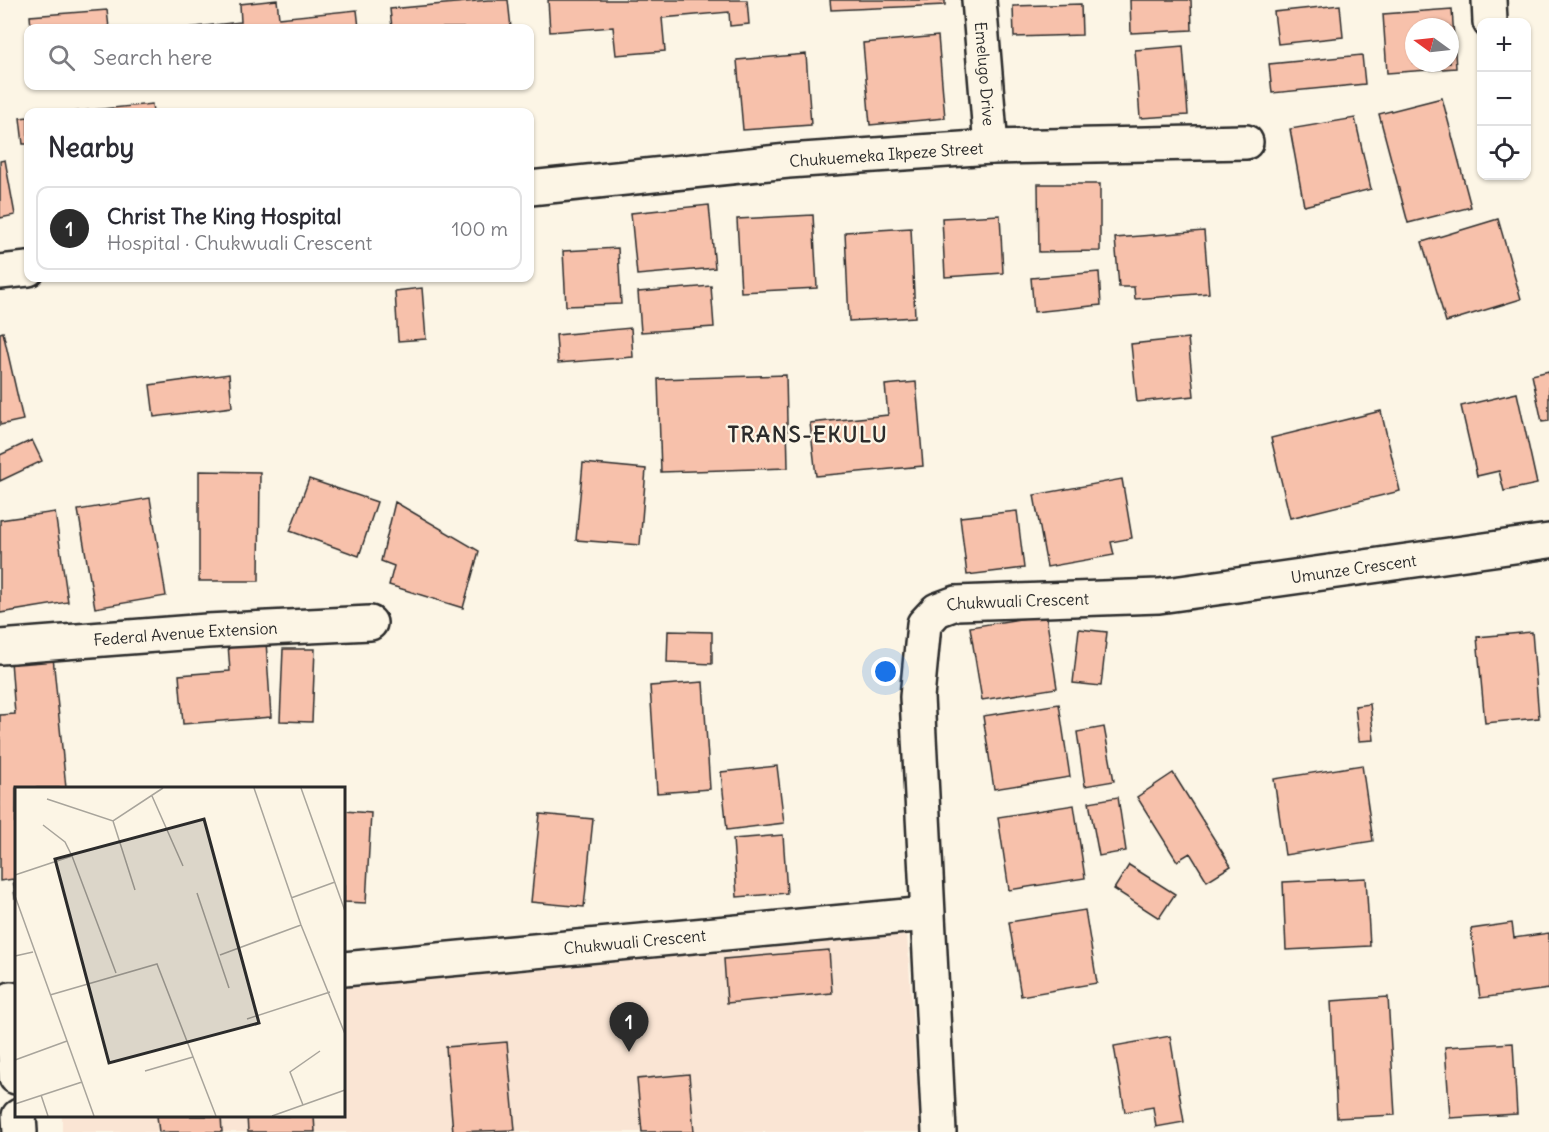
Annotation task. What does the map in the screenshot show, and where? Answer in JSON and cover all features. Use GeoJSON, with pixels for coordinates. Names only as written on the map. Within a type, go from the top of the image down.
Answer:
{"type":"FeatureCollection","features":[{"type":"Feature","properties":{"kind":"street","name":"Emelugo Drive"},"geometry":{"type":"LineString","coordinates":[[979,0],[991,147]]}},
{"type":"Feature","properties":{"kind":"street"},"geometry":{"type":"LineString","coordinates":[[1489,0],[1490,18]]}},
{"type":"Feature","properties":{"kind":"street","name":"Chukuemeka Ikpeze Street"},"geometry":{"type":"LineString","coordinates":[[534,188],[788,161],[991,147],[1246,142]]}},
{"type":"Feature","properties":{"kind":"street"},"geometry":{"type":"LineString","coordinates":[[0,272],[24,269]]}},
{"type":"Feature","properties":{"kind":"street","name":"Umunze Crescent"},"geometry":{"type":"LineString","coordinates":[[1159,596],[1549,541]]}},
{"type":"Feature","properties":{"kind":"street","name":"Chukwuali Crescent"},"geometry":{"type":"LineString","coordinates":[[939,1132],[917,697],[924,624],[937,610],[956,603],[1159,596]]}},
{"type":"Feature","properties":{"kind":"street","name":"Federal Avenue Extension"},"geometry":{"type":"LineString","coordinates":[[0,647],[207,631],[370,623]]}},
{"type":"Feature","properties":{"kind":"street","name":"Chukwuali Crescent"},"geometry":{"type":"LineString","coordinates":[[345,969],[927,914]]}},
{"type":"Feature","properties":{"kind":"street"},"geometry":{"type":"LineString","coordinates":[[9,1000],[15,1066]]}},
{"type":"Feature","properties":{"kind":"street"},"geometry":{"type":"LineString","coordinates":[[19,1117],[20,1132]]}},
{"type":"Feature","properties":{"kind":"shaded area"},"geometry":{"type":"Polygon","coordinates":[[[907,935],[920,1132],[62,1132],[62,1117],[345,1117],[345,988],[907,935]]]}},
{"type":"Feature","properties":{"kind":"building"},"geometry":{"type":"Polygon","coordinates":[[[277,0],[279,18],[357,10],[359,24],[223,24],[241,22],[240,4],[277,0]]]}},
{"type":"Feature","properties":{"kind":"building"},"geometry":{"type":"Polygon","coordinates":[[[508,0],[511,24],[392,24],[390,9],[508,0]]]}},
{"type":"Feature","properties":{"kind":"building"},"geometry":{"type":"Polygon","coordinates":[[[548,0],[747,0],[749,24],[730,26],[729,12],[662,18],[665,51],[616,55],[613,27],[550,32],[548,0]]]}},
{"type":"Feature","properties":{"kind":"building"},"geometry":{"type":"Polygon","coordinates":[[[830,0],[945,0],[945,5],[831,10],[830,0]]]}},
{"type":"Feature","properties":{"kind":"building"},"geometry":{"type":"Polygon","coordinates":[[[1130,0],[1191,0],[1192,30],[1131,33],[1130,0]]]}},
{"type":"Feature","properties":{"kind":"building"},"geometry":{"type":"Polygon","coordinates":[[[1081,4],[1082,35],[1014,37],[1013,6],[1081,4]]]}},
{"type":"Feature","properties":{"kind":"building"},"geometry":{"type":"Polygon","coordinates":[[[1340,5],[1343,37],[1278,44],[1274,12],[1340,5]]]}},
{"type":"Feature","properties":{"kind":"building"},"geometry":{"type":"Polygon","coordinates":[[[1452,9],[1453,18],[1405,18],[1405,72],[1387,73],[1383,14],[1452,9]]]}},
{"type":"Feature","properties":{"kind":"building"},"geometry":{"type":"Polygon","coordinates":[[[107,10],[109,24],[31,24],[30,16],[107,10]]]}},
{"type":"Feature","properties":{"kind":"building"},"geometry":{"type":"Polygon","coordinates":[[[938,36],[945,118],[870,125],[863,43],[938,36]]]}},
{"type":"Feature","properties":{"kind":"building"},"geometry":{"type":"Polygon","coordinates":[[[1183,46],[1188,115],[1140,118],[1135,50],[1183,46]]]}},
{"type":"Feature","properties":{"kind":"building"},"geometry":{"type":"Polygon","coordinates":[[[806,54],[811,125],[743,130],[737,60],[806,54]]]}},
{"type":"Feature","properties":{"kind":"building"},"geometry":{"type":"Polygon","coordinates":[[[1362,55],[1365,84],[1272,93],[1269,64],[1362,55]]]}},
{"type":"Feature","properties":{"kind":"building"},"geometry":{"type":"Polygon","coordinates":[[[1442,98],[1471,207],[1408,223],[1379,114],[1442,98]]]}},
{"type":"Feature","properties":{"kind":"building"},"geometry":{"type":"Polygon","coordinates":[[[152,104],[152,108],[112,108],[152,104]]]}},
{"type":"Feature","properties":{"kind":"building"},"geometry":{"type":"Polygon","coordinates":[[[20,118],[24,118],[24,144],[23,144],[20,118]]]}},
{"type":"Feature","properties":{"kind":"building"},"geometry":{"type":"Polygon","coordinates":[[[1355,118],[1371,189],[1304,206],[1290,129],[1355,118]]]}},
{"type":"Feature","properties":{"kind":"building"},"geometry":{"type":"Polygon","coordinates":[[[5,160],[15,215],[0,218],[0,161],[5,160]]]}},
{"type":"Feature","properties":{"kind":"building"},"geometry":{"type":"Polygon","coordinates":[[[1038,184],[1100,184],[1100,251],[1039,252],[1038,184]]]}},
{"type":"Feature","properties":{"kind":"building"},"geometry":{"type":"Polygon","coordinates":[[[709,205],[715,268],[637,275],[631,213],[709,205]]]}},
{"type":"Feature","properties":{"kind":"building"},"geometry":{"type":"Polygon","coordinates":[[[813,215],[817,288],[741,292],[737,219],[813,215]]]}},
{"type":"Feature","properties":{"kind":"building"},"geometry":{"type":"Polygon","coordinates":[[[1000,215],[1003,273],[945,277],[942,218],[1000,215]]]}},
{"type":"Feature","properties":{"kind":"building"},"geometry":{"type":"Polygon","coordinates":[[[1498,219],[1521,299],[1446,322],[1422,242],[1498,219]]]}},
{"type":"Feature","properties":{"kind":"building"},"geometry":{"type":"Polygon","coordinates":[[[911,228],[915,317],[849,321],[845,232],[911,228]]]}},
{"type":"Feature","properties":{"kind":"building"},"geometry":{"type":"Polygon","coordinates":[[[1204,231],[1209,293],[1135,299],[1134,287],[1119,287],[1115,238],[1204,231]]]}},
{"type":"Feature","properties":{"kind":"building"},"geometry":{"type":"Polygon","coordinates":[[[618,248],[621,304],[566,306],[563,251],[618,248]]]}},
{"type":"Feature","properties":{"kind":"building"},"geometry":{"type":"Polygon","coordinates":[[[1099,272],[1101,305],[1034,312],[1031,278],[1099,272]]]}},
{"type":"Feature","properties":{"kind":"building"},"geometry":{"type":"Polygon","coordinates":[[[711,286],[714,327],[641,332],[638,292],[711,286]]]}},
{"type":"Feature","properties":{"kind":"building"},"geometry":{"type":"Polygon","coordinates":[[[422,288],[426,339],[398,341],[395,291],[422,288]]]}},
{"type":"Feature","properties":{"kind":"building"},"geometry":{"type":"Polygon","coordinates":[[[631,328],[633,357],[558,363],[556,335],[631,328]]]}},
{"type":"Feature","properties":{"kind":"building"},"geometry":{"type":"Polygon","coordinates":[[[3,332],[23,420],[0,425],[0,333],[3,332]]]}},
{"type":"Feature","properties":{"kind":"building"},"geometry":{"type":"Polygon","coordinates":[[[1188,338],[1194,396],[1137,402],[1131,344],[1188,338]]]}},
{"type":"Feature","properties":{"kind":"building"},"geometry":{"type":"Polygon","coordinates":[[[1549,371],[1549,421],[1542,422],[1532,375],[1549,371]]]}},
{"type":"Feature","properties":{"kind":"building"},"geometry":{"type":"Polygon","coordinates":[[[229,374],[232,407],[154,417],[150,385],[229,374]]]}},
{"type":"Feature","properties":{"kind":"building"},"geometry":{"type":"Polygon","coordinates":[[[786,375],[788,468],[661,472],[658,379],[786,375]]]}},
{"type":"Feature","properties":{"kind":"building"},"geometry":{"type":"Polygon","coordinates":[[[916,382],[923,466],[816,476],[810,423],[888,415],[885,385],[916,382]]]}},
{"type":"Feature","properties":{"kind":"building"},"geometry":{"type":"Polygon","coordinates":[[[1517,393],[1537,484],[1504,491],[1499,471],[1477,476],[1461,406],[1517,393]]]}},
{"type":"Feature","properties":{"kind":"building"},"geometry":{"type":"Polygon","coordinates":[[[1381,411],[1400,491],[1290,518],[1271,438],[1381,411]]]}},
{"type":"Feature","properties":{"kind":"building"},"geometry":{"type":"Polygon","coordinates":[[[32,440],[42,461],[0,481],[0,455],[32,440]]]}},
{"type":"Feature","properties":{"kind":"building"},"geometry":{"type":"Polygon","coordinates":[[[583,463],[646,469],[640,545],[576,540],[583,463]]]}},
{"type":"Feature","properties":{"kind":"building"},"geometry":{"type":"Polygon","coordinates":[[[199,471],[260,472],[259,581],[199,581],[199,471]]]}},
{"type":"Feature","properties":{"kind":"building"},"geometry":{"type":"Polygon","coordinates":[[[309,479],[377,502],[359,556],[290,531],[309,479]]]}},
{"type":"Feature","properties":{"kind":"building"},"geometry":{"type":"Polygon","coordinates":[[[1122,479],[1132,538],[1111,542],[1114,555],[1047,567],[1034,495],[1122,479]]]}},
{"type":"Feature","properties":{"kind":"building"},"geometry":{"type":"Polygon","coordinates":[[[150,498],[166,596],[95,608],[78,510],[150,498]]]}},
{"type":"Feature","properties":{"kind":"building"},"geometry":{"type":"Polygon","coordinates":[[[395,502],[479,551],[463,608],[389,585],[394,566],[381,561],[395,502]]]}},
{"type":"Feature","properties":{"kind":"building"},"geometry":{"type":"Polygon","coordinates":[[[1017,511],[1024,568],[967,575],[960,517],[1017,511]]]}},
{"type":"Feature","properties":{"kind":"building"},"geometry":{"type":"Polygon","coordinates":[[[55,512],[68,602],[0,613],[0,520],[55,512]]]}},
{"type":"Feature","properties":{"kind":"building"},"geometry":{"type":"Polygon","coordinates":[[[1046,615],[1057,688],[982,700],[970,627],[1046,615]]]}},
{"type":"Feature","properties":{"kind":"building"},"geometry":{"type":"Polygon","coordinates":[[[1079,629],[1107,632],[1101,686],[1073,683],[1079,629]]]}},
{"type":"Feature","properties":{"kind":"building"},"geometry":{"type":"Polygon","coordinates":[[[668,631],[712,632],[712,664],[667,662],[668,631]]]}},
{"type":"Feature","properties":{"kind":"building"},"geometry":{"type":"Polygon","coordinates":[[[1532,632],[1539,718],[1485,723],[1477,637],[1532,632]]]}},
{"type":"Feature","properties":{"kind":"building"},"geometry":{"type":"Polygon","coordinates":[[[266,641],[271,717],[183,724],[179,675],[230,671],[228,644],[266,641]]]}},
{"type":"Feature","properties":{"kind":"building"},"geometry":{"type":"Polygon","coordinates":[[[283,649],[315,649],[312,722],[280,721],[283,649]]]}},
{"type":"Feature","properties":{"kind":"building"},"geometry":{"type":"Polygon","coordinates":[[[53,657],[66,787],[15,787],[15,899],[13,879],[0,881],[0,715],[15,714],[11,661],[53,657]]]}},
{"type":"Feature","properties":{"kind":"building"},"geometry":{"type":"Polygon","coordinates":[[[703,682],[710,789],[657,793],[650,686],[703,682]]]}},
{"type":"Feature","properties":{"kind":"building"},"geometry":{"type":"Polygon","coordinates":[[[1059,704],[1070,777],[994,789],[983,716],[1059,704]]]}},
{"type":"Feature","properties":{"kind":"building"},"geometry":{"type":"Polygon","coordinates":[[[1370,704],[1374,740],[1359,741],[1355,706],[1370,704]]]}},
{"type":"Feature","properties":{"kind":"building"},"geometry":{"type":"Polygon","coordinates":[[[1104,727],[1114,781],[1085,786],[1077,732],[1104,727]]]}},
{"type":"Feature","properties":{"kind":"building"},"geometry":{"type":"Polygon","coordinates":[[[1362,765],[1373,841],[1285,855],[1274,779],[1362,765]]]}},
{"type":"Feature","properties":{"kind":"building"},"geometry":{"type":"Polygon","coordinates":[[[777,766],[784,823],[727,830],[721,772],[777,766]]]}},
{"type":"Feature","properties":{"kind":"building"},"geometry":{"type":"Polygon","coordinates":[[[1173,773],[1231,866],[1207,881],[1190,853],[1177,861],[1137,797],[1173,773]]]}},
{"type":"Feature","properties":{"kind":"building"},"geometry":{"type":"Polygon","coordinates":[[[1118,797],[1126,851],[1099,856],[1089,802],[1118,797]]]}},
{"type":"Feature","properties":{"kind":"building"},"geometry":{"type":"Polygon","coordinates":[[[1074,805],[1085,878],[1009,890],[998,817],[1074,805]]]}},
{"type":"Feature","properties":{"kind":"building"},"geometry":{"type":"Polygon","coordinates":[[[345,811],[371,813],[366,903],[345,902],[345,811]]]}},
{"type":"Feature","properties":{"kind":"building"},"geometry":{"type":"Polygon","coordinates":[[[540,814],[593,819],[584,907],[531,902],[540,814]]]}},
{"type":"Feature","properties":{"kind":"building"},"geometry":{"type":"Polygon","coordinates":[[[783,835],[787,893],[737,897],[733,839],[783,835]]]}},
{"type":"Feature","properties":{"kind":"building"},"geometry":{"type":"Polygon","coordinates":[[[1129,865],[1175,894],[1159,918],[1114,889],[1129,865]]]}},
{"type":"Feature","properties":{"kind":"building"},"geometry":{"type":"Polygon","coordinates":[[[1366,878],[1370,946],[1286,950],[1283,882],[1366,878]]]}},
{"type":"Feature","properties":{"kind":"building"},"geometry":{"type":"Polygon","coordinates":[[[1085,910],[1097,983],[1021,996],[1009,922],[1085,910]]]}},
{"type":"Feature","properties":{"kind":"building"},"geometry":{"type":"Polygon","coordinates":[[[1512,923],[1514,938],[1549,933],[1549,989],[1480,998],[1471,929],[1512,923]]]}},
{"type":"Feature","properties":{"kind":"building"},"geometry":{"type":"Polygon","coordinates":[[[829,950],[832,993],[727,1003],[724,959],[829,950]]]}},
{"type":"Feature","properties":{"kind":"building"},"geometry":{"type":"Polygon","coordinates":[[[1388,997],[1395,1115],[1337,1118],[1331,1001],[1388,997]]]}},
{"type":"Feature","properties":{"kind":"building"},"geometry":{"type":"Polygon","coordinates":[[[1170,1036],[1184,1122],[1156,1127],[1153,1107],[1125,1112],[1114,1046],[1170,1036]]]}},
{"type":"Feature","properties":{"kind":"building"},"geometry":{"type":"Polygon","coordinates":[[[507,1042],[515,1130],[453,1132],[446,1047],[507,1042]]]}},
{"type":"Feature","properties":{"kind":"building"},"geometry":{"type":"Polygon","coordinates":[[[1513,1043],[1517,1114],[1450,1118],[1445,1047],[1513,1043]]]}},
{"type":"Feature","properties":{"kind":"building"},"geometry":{"type":"Polygon","coordinates":[[[689,1074],[694,1132],[642,1132],[637,1079],[689,1074]]]}},
{"type":"Feature","properties":{"kind":"building"},"geometry":{"type":"Polygon","coordinates":[[[157,1117],[221,1117],[222,1132],[159,1132],[157,1117]]]}},
{"type":"Feature","properties":{"kind":"building"},"geometry":{"type":"Polygon","coordinates":[[[247,1117],[314,1117],[315,1132],[248,1132],[247,1117]]]}},
{"type":"Feature","properties":{"kind":"place","name":"Christ The King Hospital"},"geometry":{"type":"Point","coordinates":[629,1052]}},
{"type":"Feature","properties":{"kind":"district","name":"TRANS-EKULU"},"geometry":{"type":"Point","coordinates":[808,434]}}]}
